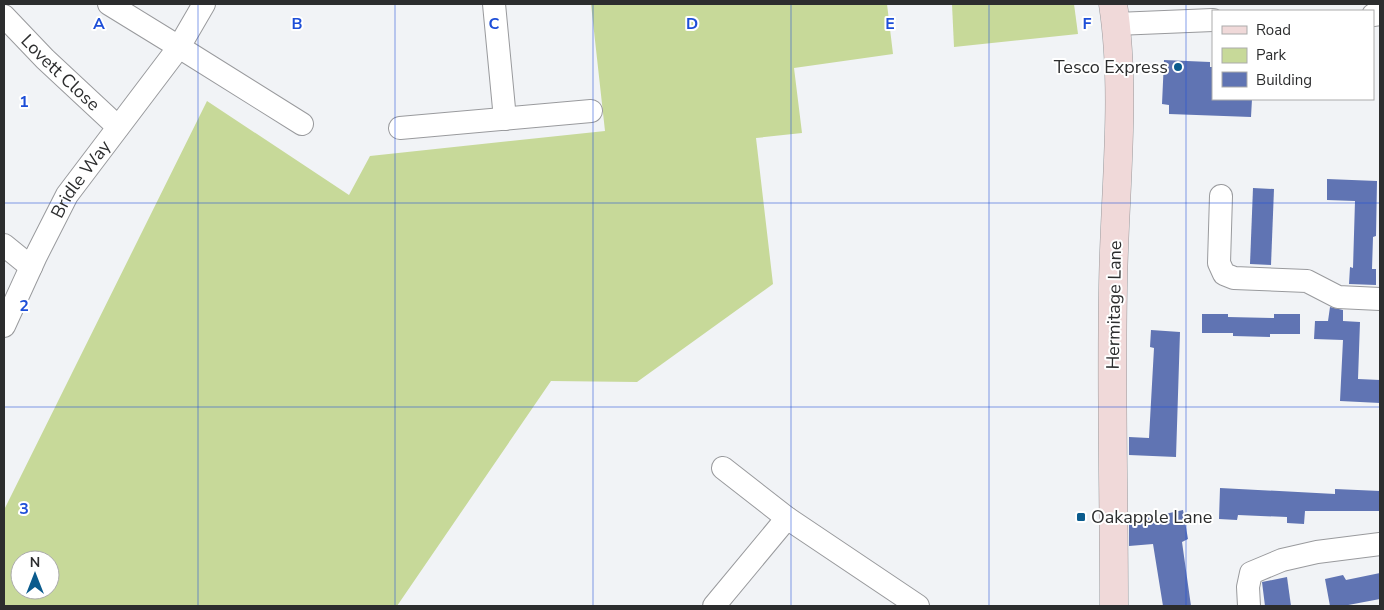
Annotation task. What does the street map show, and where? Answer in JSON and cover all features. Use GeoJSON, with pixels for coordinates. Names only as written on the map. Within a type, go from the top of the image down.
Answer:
{"type":"FeatureCollection","features":[{"type":"Feature","properties":{"kind":"main road","name":"Hermitage Lane"},"geometry":{"type":"LineString","coordinates":[[1114,606],[1113,288],[1118,109],[1115,14]]}},
{"type":"Feature","properties":{"kind":"street"},"geometry":{"type":"LineString","coordinates":[[109,4],[182,42],[302,124]]}},
{"type":"Feature","properties":{"kind":"street","name":"Bridle Way"},"geometry":{"type":"LineString","coordinates":[[4,326],[67,195],[182,42],[204,4]]}},
{"type":"Feature","properties":{"kind":"street"},"geometry":{"type":"LineString","coordinates":[[494,4],[505,118]]}},
{"type":"Feature","properties":{"kind":"street"},"geometry":{"type":"LineString","coordinates":[[1115,14],[1212,20]]}},
{"type":"Feature","properties":{"kind":"street","name":"Lovett Close"},"geometry":{"type":"LineString","coordinates":[[4,16],[45,59],[118,127]]}},
{"type":"Feature","properties":{"kind":"street"},"geometry":{"type":"LineString","coordinates":[[400,128],[591,111]]}},
{"type":"Feature","properties":{"kind":"street"},"geometry":{"type":"LineString","coordinates":[[1221,196],[1219,263],[1224,274],[1234,278],[1308,281],[1338,297],[1380,299]]}},
{"type":"Feature","properties":{"kind":"street"},"geometry":{"type":"LineString","coordinates":[[4,245],[31,267]]}},
{"type":"Feature","properties":{"kind":"street"},"geometry":{"type":"LineString","coordinates":[[723,468],[787,518],[918,606]]}},
{"type":"Feature","properties":{"kind":"street"},"geometry":{"type":"LineString","coordinates":[[714,606],[787,518]]}},
{"type":"Feature","properties":{"kind":"street"},"geometry":{"type":"LineString","coordinates":[[1249,606],[1248,587],[1252,572],[1282,560],[1317,552],[1380,544]]}},
{"type":"Feature","properties":{"kind":"green space"},"geometry":{"type":"Polygon","coordinates":[[[591,4],[887,4],[893,54],[794,68],[802,133],[756,138],[773,284],[637,382],[551,381],[397,606],[4,606],[4,510],[207,101],[349,195],[370,156],[605,131],[591,4]]]}},
{"type":"Feature","properties":{"kind":"green space"},"geometry":{"type":"Polygon","coordinates":[[[952,4],[1074,4],[1078,34],[954,47],[952,4]]]}},
{"type":"Feature","properties":{"kind":"building"},"geometry":{"type":"Polygon","coordinates":[[[1164,60],[1210,62],[1210,67],[1212,67],[1212,100],[1252,100],[1251,117],[1169,114],[1169,105],[1162,104],[1164,60]]]}},
{"type":"Feature","properties":{"kind":"building"},"geometry":{"type":"Polygon","coordinates":[[[1327,179],[1377,181],[1376,236],[1373,237],[1372,269],[1376,269],[1376,285],[1349,284],[1350,267],[1353,268],[1355,201],[1327,200],[1327,179]]]}},
{"type":"Feature","properties":{"kind":"building"},"geometry":{"type":"Polygon","coordinates":[[[1253,188],[1274,189],[1271,265],[1250,264],[1253,188]]]}},
{"type":"Feature","properties":{"kind":"building"},"geometry":{"type":"Polygon","coordinates":[[[1330,307],[1343,310],[1343,321],[1360,322],[1358,379],[1380,380],[1380,403],[1340,401],[1343,340],[1314,339],[1315,321],[1328,321],[1330,307]]]}},
{"type":"Feature","properties":{"kind":"building"},"geometry":{"type":"Polygon","coordinates":[[[1202,314],[1228,314],[1228,317],[1274,318],[1274,314],[1300,314],[1300,334],[1270,334],[1270,337],[1233,336],[1233,333],[1202,333],[1202,314]]]}},
{"type":"Feature","properties":{"kind":"building"},"geometry":{"type":"Polygon","coordinates":[[[1151,330],[1180,332],[1176,457],[1129,455],[1129,437],[1149,438],[1154,348],[1150,347],[1151,330]]]}},
{"type":"Feature","properties":{"kind":"building"},"geometry":{"type":"Polygon","coordinates":[[[1220,488],[1335,494],[1335,489],[1380,491],[1380,511],[1305,511],[1304,524],[1287,523],[1287,517],[1238,515],[1237,520],[1219,519],[1220,488]]]}},
{"type":"Feature","properties":{"kind":"building"},"geometry":{"type":"Polygon","coordinates":[[[1183,510],[1188,539],[1182,542],[1191,606],[1163,606],[1153,544],[1129,546],[1129,522],[1183,510]]]}},
{"type":"Feature","properties":{"kind":"building"},"geometry":{"type":"Polygon","coordinates":[[[1380,573],[1380,599],[1343,606],[1330,606],[1325,579],[1343,575],[1346,580],[1380,573]]]}},
{"type":"Feature","properties":{"kind":"building"},"geometry":{"type":"Polygon","coordinates":[[[1287,577],[1291,606],[1265,606],[1262,582],[1287,577]]]}},
{"type":"Feature","properties":{"kind":"place","name":"Tesco Express"},"geometry":{"type":"Point","coordinates":[1178,67]}},
{"type":"Feature","properties":{"kind":"place","name":"Oakapple Lane"},"geometry":{"type":"Point","coordinates":[1081,517]}}]}
